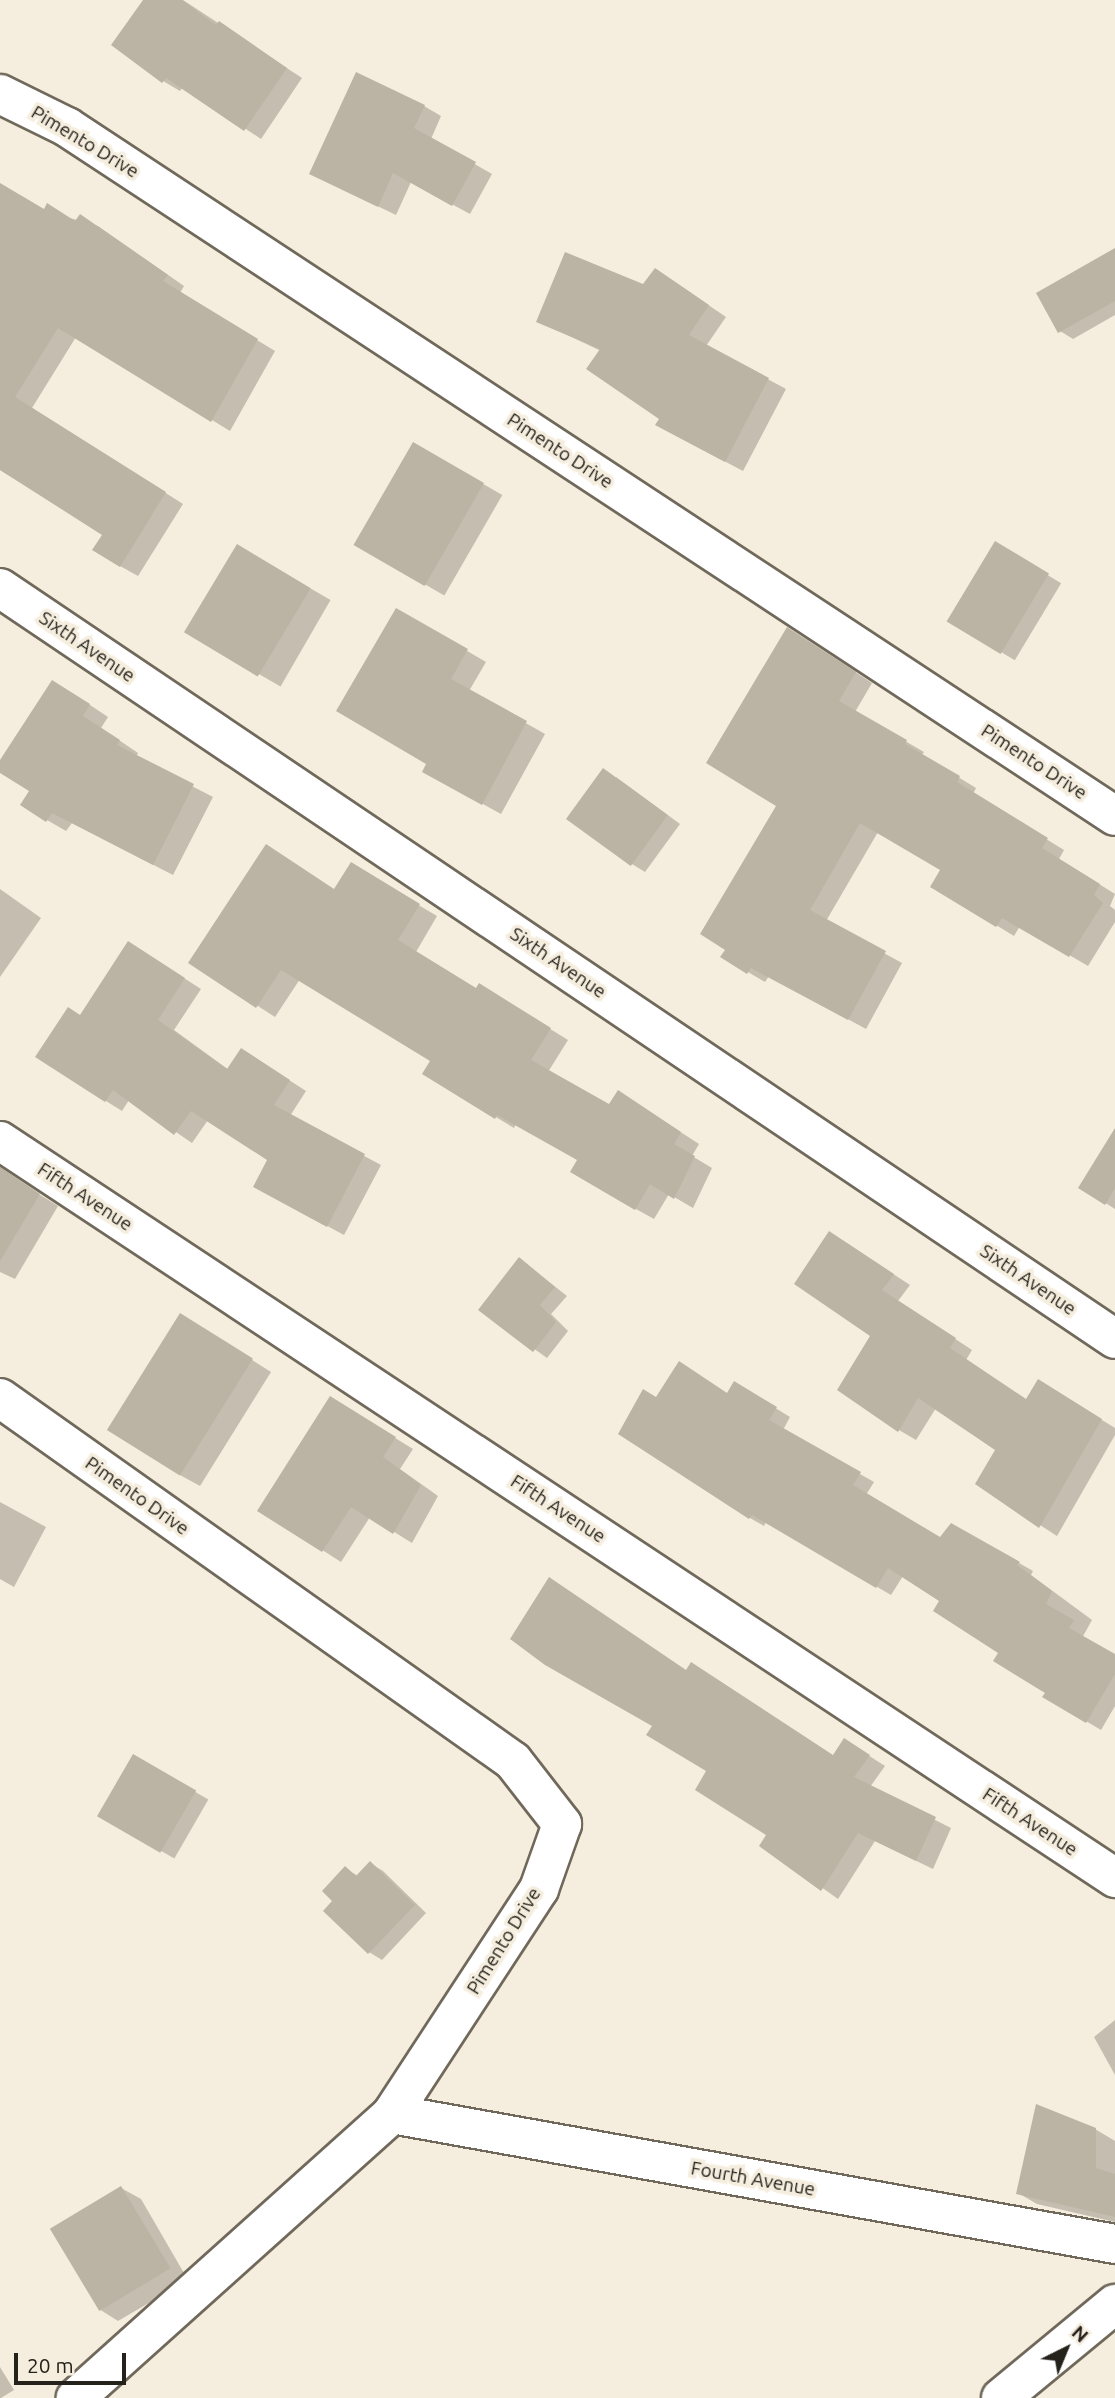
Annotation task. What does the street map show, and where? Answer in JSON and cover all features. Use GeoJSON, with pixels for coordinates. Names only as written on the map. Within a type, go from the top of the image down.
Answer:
{"type":"FeatureCollection","features":[{"type":"Feature","properties":{"kind":"street","name":"Pimento Drive"},"geometry":{"type":"LineString","coordinates":[[0,94],[67,127],[1115,816]]}},
{"type":"Feature","properties":{"kind":"street","name":"Sixth Avenue"},"geometry":{"type":"LineString","coordinates":[[0,588],[1115,1339]]}},
{"type":"Feature","properties":{"kind":"street","name":"Fifth Avenue"},"geometry":{"type":"LineString","coordinates":[[0,1140],[1115,1878]]}},
{"type":"Feature","properties":{"kind":"street","name":"Pimento Drive"},"geometry":{"type":"LineString","coordinates":[[0,1398],[513,1761],[562,1824],[539,1889],[392,2114],[76,2398]]}},
{"type":"Feature","properties":{"kind":"street","name":"Fourth Avenue"},"geometry":{"type":"LineString","coordinates":[[392,2114],[1115,2244]]}},
{"type":"Feature","properties":{"kind":"street"},"geometry":{"type":"LineString","coordinates":[[1001,2398],[1115,2304]]}},
{"type":"Feature","properties":{"kind":"building"},"geometry":{"type":"Polygon","coordinates":[[[143,0],[182,0],[216,25],[219,21],[287,68],[244,131],[166,78],[162,83],[111,45],[143,0]]]}},
{"type":"Feature","properties":{"kind":"building"},"geometry":{"type":"Polygon","coordinates":[[[356,72],[425,105],[414,128],[476,162],[452,206],[393,173],[378,207],[309,174],[356,72]]]}},
{"type":"Feature","properties":{"kind":"building"},"geometry":{"type":"Polygon","coordinates":[[[0,183],[44,209],[47,203],[75,221],[80,214],[168,275],[163,281],[258,339],[211,422],[58,328],[15,397],[166,492],[120,567],[92,550],[102,535],[0,470],[0,183]]]}},
{"type":"Feature","properties":{"kind":"building"},"geometry":{"type":"Polygon","coordinates":[[[1115,248],[1115,301],[1058,333],[1036,293],[1115,248]]]}},
{"type":"Feature","properties":{"kind":"building"},"geometry":{"type":"Polygon","coordinates":[[[565,252],[643,284],[655,268],[709,305],[689,335],[769,378],[725,462],[655,425],[659,419],[586,369],[600,349],[536,322],[565,252]]]}},
{"type":"Feature","properties":{"kind":"building"},"geometry":{"type":"Polygon","coordinates":[[[413,442],[484,483],[425,586],[354,545],[413,442]]]}},
{"type":"Feature","properties":{"kind":"building"},"geometry":{"type":"Polygon","coordinates":[[[995,541],[1049,573],[1001,654],[947,622],[995,541]]]}},
{"type":"Feature","properties":{"kind":"building"},"geometry":{"type":"Polygon","coordinates":[[[237,544],[311,588],[258,677],[184,632],[237,544]]]}},
{"type":"Feature","properties":{"kind":"building"},"geometry":{"type":"Polygon","coordinates":[[[396,608],[468,649],[451,679],[527,721],[482,805],[422,772],[426,764],[336,711],[396,608]]]}},
{"type":"Feature","properties":{"kind":"building"},"geometry":{"type":"Polygon","coordinates":[[[787,627],[856,672],[839,701],[907,740],[905,744],[960,776],[957,782],[1048,838],[1042,848],[1100,884],[1094,895],[1103,903],[1069,957],[1002,918],[996,927],[930,887],[940,870],[860,823],[810,910],[886,951],[848,1020],[751,968],[747,974],[720,957],[725,950],[700,934],[776,806],[706,763],[787,627]]]}},
{"type":"Feature","properties":{"kind":"building"},"geometry":{"type":"Polygon","coordinates":[[[52,680],[90,704],[83,716],[120,740],[117,745],[194,784],[153,865],[52,813],[46,822],[20,805],[29,791],[0,773],[0,760],[52,680]]]}},
{"type":"Feature","properties":{"kind":"building"},"geometry":{"type":"Polygon","coordinates":[[[603,768],[668,815],[631,866],[566,819],[603,768]]]}},
{"type":"Feature","properties":{"kind":"building"},"geometry":{"type":"Polygon","coordinates":[[[266,844],[334,889],[351,862],[420,904],[398,940],[476,988],[479,983],[551,1028],[531,1060],[609,1104],[618,1090],[681,1132],[674,1144],[695,1156],[674,1199],[650,1184],[635,1210],[570,1172],[577,1160],[497,1115],[495,1119],[422,1074],[430,1061],[281,970],[256,1008],[188,963],[266,844]]]}},
{"type":"Feature","properties":{"kind":"building"},"geometry":{"type":"Polygon","coordinates":[[[128,941],[185,978],[158,1020],[227,1069],[241,1048],[290,1080],[274,1105],[365,1154],[327,1227],[253,1187],[267,1160],[191,1111],[174,1135],[113,1090],[105,1102],[35,1057],[68,1007],[80,1015],[128,941]]]}},
{"type":"Feature","properties":{"kind":"building"},"geometry":{"type":"Polygon","coordinates":[[[1115,1128],[1115,1188],[1105,1205],[1078,1188],[1115,1128]]]}},
{"type":"Feature","properties":{"kind":"building"},"geometry":{"type":"Polygon","coordinates":[[[0,1167],[40,1194],[0,1261],[0,1167]]]}},
{"type":"Feature","properties":{"kind":"building"},"geometry":{"type":"Polygon","coordinates":[[[829,1231],[894,1274],[882,1290],[956,1338],[950,1348],[1026,1399],[1038,1379],[1102,1419],[1039,1528],[975,1484],[995,1450],[918,1398],[898,1432],[837,1390],[870,1336],[794,1284],[829,1231]]]}},
{"type":"Feature","properties":{"kind":"building"},"geometry":{"type":"Polygon","coordinates":[[[519,1257],[555,1287],[540,1305],[556,1322],[533,1352],[478,1310],[519,1257]]]}},
{"type":"Feature","properties":{"kind":"building"},"geometry":{"type":"Polygon","coordinates":[[[180,1313],[253,1359],[180,1476],[107,1430],[180,1313]]]}},
{"type":"Feature","properties":{"kind":"building"},"geometry":{"type":"Polygon","coordinates":[[[679,1361],[727,1393],[734,1381],[777,1407],[769,1420],[861,1472],[853,1485],[940,1537],[951,1523],[1020,1562],[1017,1565],[1052,1591],[1046,1604],[1074,1620],[1069,1628],[1115,1654],[1115,1674],[1086,1723],[1042,1697],[1045,1693],[993,1661],[998,1653],[933,1611],[939,1601],[888,1568],[876,1588],[752,1515],[749,1519],[618,1434],[643,1389],[656,1397],[679,1361]]]}},
{"type":"Feature","properties":{"kind":"building"},"geometry":{"type":"Polygon","coordinates":[[[330,1396],[396,1437],[383,1457],[421,1485],[393,1534],[351,1507],[322,1552],[257,1511],[330,1396]]]}},
{"type":"Feature","properties":{"kind":"building"},"geometry":{"type":"Polygon","coordinates":[[[549,1577],[686,1670],[691,1662],[833,1755],[844,1738],[870,1755],[854,1777],[936,1817],[916,1861],[858,1833],[821,1891],[759,1846],[766,1835],[695,1790],[706,1771],[646,1735],[652,1726],[545,1665],[510,1639],[549,1577]]]}},
{"type":"Feature","properties":{"kind":"building"},"geometry":{"type":"Polygon","coordinates":[[[133,1754],[196,1790],[160,1853],[97,1816],[133,1754]]]}},
{"type":"Feature","properties":{"kind":"building"},"geometry":{"type":"Polygon","coordinates":[[[370,1861],[415,1905],[368,1954],[323,1911],[332,1901],[322,1891],[345,1866],[356,1876],[370,1861]]]}},
{"type":"Feature","properties":{"kind":"building"},"geometry":{"type":"Polygon","coordinates":[[[1036,2104],[1096,2128],[1096,2168],[1115,2174],[1115,2217],[1016,2194],[1036,2104]]]}},
{"type":"Feature","properties":{"kind":"building"},"geometry":{"type":"Polygon","coordinates":[[[121,2186],[170,2268],[99,2311],[50,2229],[121,2186]]]}}]}
